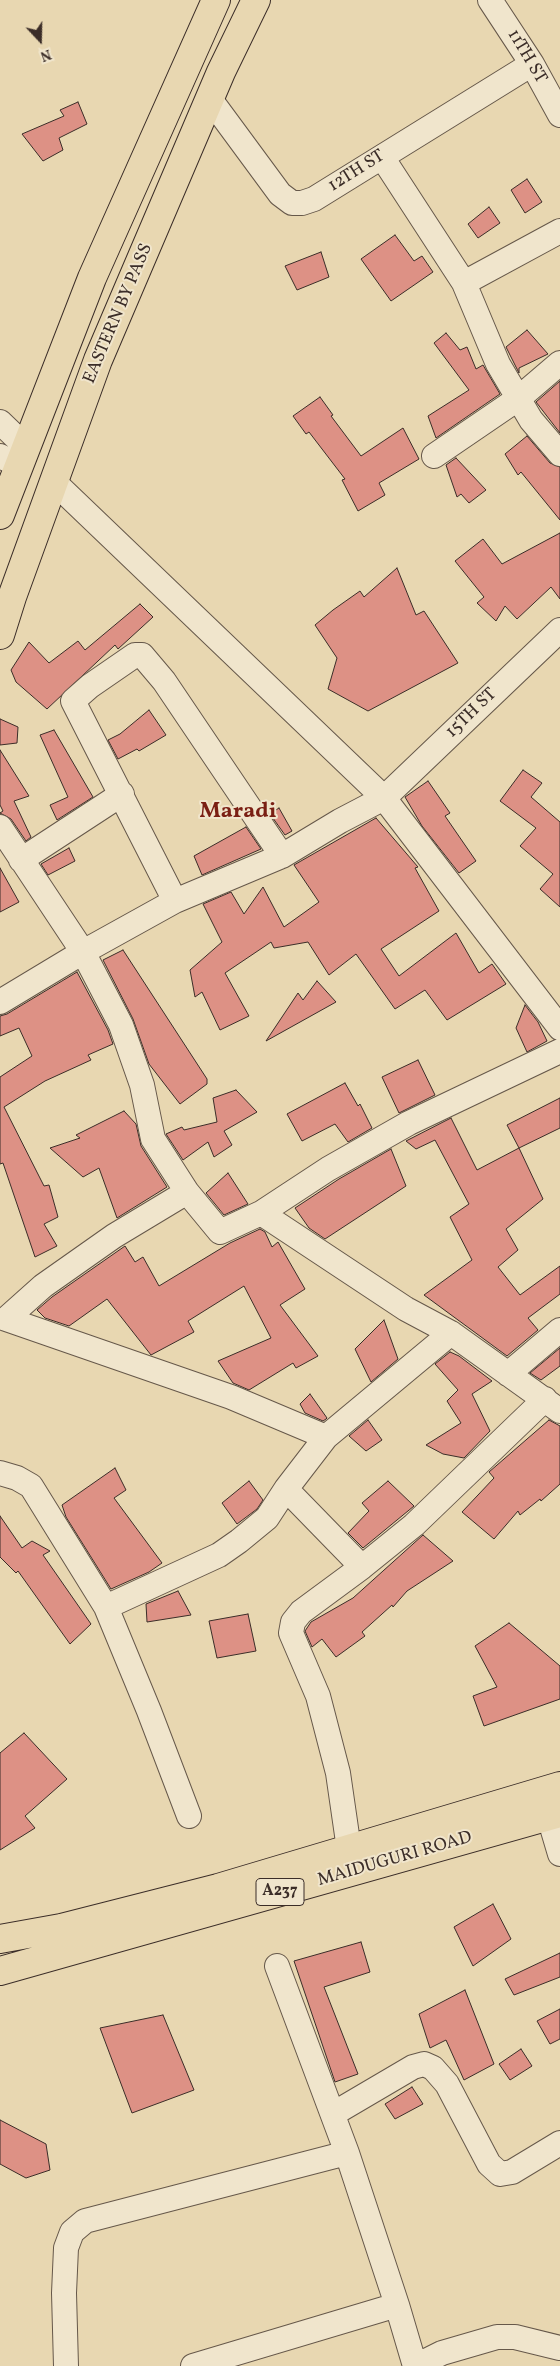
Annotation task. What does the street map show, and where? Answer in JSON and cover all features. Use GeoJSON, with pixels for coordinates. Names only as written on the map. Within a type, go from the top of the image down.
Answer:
{"type":"FeatureCollection","features":[{"type":"Feature","properties":{"kind":"main road","name":"EASTERN BY PASS"},"geometry":{"type":"LineString","coordinates":[[0,514],[14,456],[216,0]]}},
{"type":"Feature","properties":{"kind":"main road","name":"EASTERN BY PASS"},"geometry":{"type":"LineString","coordinates":[[0,635],[53,481],[98,360],[210,99],[256,0]]}},
{"type":"Feature","properties":{"kind":"main road","name":"MAIDUGURI ROAD"},"geometry":{"type":"LineString","coordinates":[[4,1933],[144,1908],[560,1786]]}},
{"type":"Feature","properties":{"kind":"main road","name":"MAIDUGURI ROAD"},"geometry":{"type":"LineString","coordinates":[[0,1971],[554,1815]]}},
{"type":"Feature","properties":{"kind":"street","name":"11TH ST"},"geometry":{"type":"LineString","coordinates":[[490,0],[532,64],[560,115]]}},
{"type":"Feature","properties":{"kind":"street","name":"12TH ST"},"geometry":{"type":"LineString","coordinates":[[210,99],[280,194],[292,203],[302,203],[314,199],[532,64]]}},
{"type":"Feature","properties":{"kind":"street"},"geometry":{"type":"LineString","coordinates":[[382,157],[464,284],[498,364],[531,420],[560,454]]}},
{"type":"Feature","properties":{"kind":"street"},"geometry":{"type":"LineString","coordinates":[[464,284],[560,231]]}},
{"type":"Feature","properties":{"kind":"street"},"geometry":{"type":"LineString","coordinates":[[434,456],[519,398],[560,364]]}},
{"type":"Feature","properties":{"kind":"street"},"geometry":{"type":"LineString","coordinates":[[0,422],[14,456]]}},
{"type":"Feature","properties":{"kind":"street"},"geometry":{"type":"LineString","coordinates":[[53,481],[384,798],[560,1028]]}},
{"type":"Feature","properties":{"kind":"street","name":"15TH ST"},"geometry":{"type":"LineString","coordinates":[[0,1002],[83,952],[175,901],[282,856],[340,821],[384,798],[560,630]]}},
{"type":"Feature","properties":{"kind":"street"},"geometry":{"type":"LineString","coordinates":[[175,901],[73,701],[90,686],[135,655],[142,655],[164,681],[282,856]]}},
{"type":"Feature","properties":{"kind":"street"},"geometry":{"type":"LineString","coordinates":[[20,860],[122,794]]}},
{"type":"Feature","properties":{"kind":"street"},"geometry":{"type":"LineString","coordinates":[[0,828],[83,952],[121,1025],[142,1085],[153,1139],[187,1192],[220,1232],[261,1213],[328,1169],[409,1123],[560,1051]]}},
{"type":"Feature","properties":{"kind":"street"},"geometry":{"type":"LineString","coordinates":[[187,1192],[114,1236],[42,1286],[6,1319],[231,1398],[326,1437]]}},
{"type":"Feature","properties":{"kind":"street"},"geometry":{"type":"LineString","coordinates":[[261,1213],[406,1309],[451,1333],[553,1405],[362,1567],[301,1612],[294,1622],[291,1633],[318,1696],[338,1773],[349,1848]]}},
{"type":"Feature","properties":{"kind":"street"},"geometry":{"type":"LineString","coordinates":[[508,1374],[560,1330]]}},
{"type":"Feature","properties":{"kind":"street"},"geometry":{"type":"LineString","coordinates":[[106,1607],[138,1594],[226,1550],[267,1518],[286,1489],[326,1437],[451,1333]]}},
{"type":"Feature","properties":{"kind":"street"},"geometry":{"type":"LineString","coordinates":[[0,1473],[17,1478],[31,1486],[106,1607],[189,1816]]}},
{"type":"Feature","properties":{"kind":"street"},"geometry":{"type":"LineString","coordinates":[[286,1489],[362,1567]]}},
{"type":"Feature","properties":{"kind":"street"},"geometry":{"type":"LineString","coordinates":[[554,1815],[560,1854]]}},
{"type":"Feature","properties":{"kind":"street"},"geometry":{"type":"LineString","coordinates":[[277,1966],[347,2152],[415,2366],[445,2359],[497,2337],[515,2337],[560,2348]]}},
{"type":"Feature","properties":{"kind":"street"},"geometry":{"type":"LineString","coordinates":[[333,2114],[413,2067],[424,2064],[433,2068],[447,2084],[489,2164],[500,2174],[512,2172],[560,2143]]}},
{"type":"Feature","properties":{"kind":"street"},"geometry":{"type":"LineString","coordinates":[[66,2366],[64,2293],[66,2248],[72,2232],[85,2220],[347,2152]]}},
{"type":"Feature","properties":{"kind":"street"},"geometry":{"type":"LineString","coordinates":[[193,2366],[397,2305]]}},
{"type":"Feature","properties":{"kind":"building"},"geometry":{"type":"Polygon","coordinates":[[[78,102],[87,124],[59,138],[63,150],[43,161],[22,134],[64,116],[60,110],[78,102]]]}},
{"type":"Feature","properties":{"kind":"building"},"geometry":{"type":"Polygon","coordinates":[[[527,179],[542,202],[525,213],[511,190],[527,179]]]}},
{"type":"Feature","properties":{"kind":"building"},"geometry":{"type":"Polygon","coordinates":[[[489,207],[500,223],[478,238],[468,224],[489,207]]]}},
{"type":"Feature","properties":{"kind":"building"},"geometry":{"type":"Polygon","coordinates":[[[395,235],[414,261],[422,256],[433,272],[391,301],[361,259],[395,235]]]}},
{"type":"Feature","properties":{"kind":"building"},"geometry":{"type":"Polygon","coordinates":[[[321,252],[329,277],[297,290],[285,266],[321,252]]]}},
{"type":"Feature","properties":{"kind":"building"},"geometry":{"type":"Polygon","coordinates":[[[527,330],[548,354],[519,368],[519,373],[506,347],[527,330]]]}},
{"type":"Feature","properties":{"kind":"building"},"geometry":{"type":"Polygon","coordinates":[[[446,333],[460,350],[467,347],[476,369],[483,365],[500,394],[436,438],[428,416],[469,390],[434,343],[446,333]]]}},
{"type":"Feature","properties":{"kind":"building"},"geometry":{"type":"Polygon","coordinates":[[[560,381],[560,433],[536,402],[560,381]]]}},
{"type":"Feature","properties":{"kind":"building"},"geometry":{"type":"Polygon","coordinates":[[[320,397],[333,415],[331,416],[361,456],[403,428],[419,459],[379,483],[385,495],[358,511],[342,480],[345,479],[309,432],[306,434],[293,416],[320,397]]]}},
{"type":"Feature","properties":{"kind":"building"},"geometry":{"type":"Polygon","coordinates":[[[527,436],[550,463],[560,467],[560,520],[521,472],[518,475],[505,454],[527,436]]]}},
{"type":"Feature","properties":{"kind":"building"},"geometry":{"type":"Polygon","coordinates":[[[456,458],[486,490],[469,503],[461,494],[457,497],[446,465],[456,458]]]}},
{"type":"Feature","properties":{"kind":"building"},"geometry":{"type":"Polygon","coordinates":[[[560,533],[560,599],[551,587],[517,619],[505,606],[496,621],[477,603],[484,597],[455,561],[483,539],[502,564],[560,533]]]}},
{"type":"Feature","properties":{"kind":"building"},"geometry":{"type":"Polygon","coordinates":[[[397,568],[416,615],[424,611],[458,663],[368,711],[328,689],[337,658],[315,625],[360,591],[364,597],[397,568]]]}},
{"type":"Feature","properties":{"kind":"building"},"geometry":{"type":"Polygon","coordinates":[[[140,604],[153,617],[118,649],[115,645],[47,709],[16,682],[11,670],[29,642],[49,663],[78,641],[85,650],[140,604]]]}},
{"type":"Feature","properties":{"kind":"building"},"geometry":{"type":"Polygon","coordinates":[[[149,710],[166,735],[139,751],[137,749],[118,759],[108,740],[120,734],[149,710]]]}},
{"type":"Feature","properties":{"kind":"building"},"geometry":{"type":"Polygon","coordinates":[[[0,719],[18,727],[17,743],[0,745],[0,719]]]}},
{"type":"Feature","properties":{"kind":"building"},"geometry":{"type":"Polygon","coordinates":[[[54,730],[93,797],[57,820],[50,805],[68,797],[40,735],[54,730]]]}},
{"type":"Feature","properties":{"kind":"building"},"geometry":{"type":"Polygon","coordinates":[[[0,750],[29,796],[14,801],[31,837],[26,841],[11,819],[0,813],[3,811],[0,805],[0,750]]]}},
{"type":"Feature","properties":{"kind":"building"},"geometry":{"type":"Polygon","coordinates":[[[523,770],[542,783],[531,797],[560,822],[560,907],[540,889],[553,874],[520,846],[536,828],[500,801],[523,770]]]}},
{"type":"Feature","properties":{"kind":"building"},"geometry":{"type":"Polygon","coordinates":[[[428,781],[450,813],[445,816],[476,861],[459,873],[422,826],[405,797],[428,781]]]}},
{"type":"Feature","properties":{"kind":"building"},"geometry":{"type":"Polygon","coordinates":[[[279,808],[292,831],[285,835],[270,814],[279,808]]]}},
{"type":"Feature","properties":{"kind":"building"},"geometry":{"type":"Polygon","coordinates":[[[376,818],[418,867],[415,868],[439,911],[381,949],[399,976],[456,933],[479,973],[492,964],[506,984],[447,1020],[425,990],[395,1009],[356,954],[329,975],[308,942],[274,948],[271,942],[225,973],[249,1016],[220,1030],[202,992],[195,997],[190,970],[222,942],[203,904],[231,892],[244,914],[263,887],[284,927],[319,902],[294,865],[376,818]]]}},
{"type":"Feature","properties":{"kind":"building"},"geometry":{"type":"Polygon","coordinates":[[[246,827],[261,849],[202,875],[194,856],[246,827]]]}},
{"type":"Feature","properties":{"kind":"building"},"geometry":{"type":"Polygon","coordinates":[[[69,848],[75,861],[48,875],[41,864],[69,848]]]}},
{"type":"Feature","properties":{"kind":"building"},"geometry":{"type":"Polygon","coordinates":[[[0,868],[19,902],[0,912],[0,868]]]}},
{"type":"Feature","properties":{"kind":"building"},"geometry":{"type":"Polygon","coordinates":[[[123,950],[207,1079],[207,1084],[180,1104],[149,1064],[133,1019],[103,960],[123,950]]]}},
{"type":"Feature","properties":{"kind":"building"},"geometry":{"type":"Polygon","coordinates":[[[77,972],[108,1030],[113,1044],[88,1055],[91,1060],[45,1081],[4,1107],[44,1186],[49,1185],[58,1217],[44,1224],[57,1246],[35,1257],[3,1163],[0,1164],[0,1077],[32,1056],[19,1028],[0,1036],[0,1016],[7,1014],[77,972]]]}},
{"type":"Feature","properties":{"kind":"building"},"geometry":{"type":"Polygon","coordinates":[[[317,981],[336,1002],[266,1041],[298,993],[303,1000],[317,981]]]}},
{"type":"Feature","properties":{"kind":"building"},"geometry":{"type":"Polygon","coordinates":[[[525,1005],[538,1022],[547,1041],[527,1052],[516,1028],[525,1005]]]}},
{"type":"Feature","properties":{"kind":"building"},"geometry":{"type":"Polygon","coordinates":[[[418,1060],[435,1095],[399,1113],[382,1077],[418,1060]]]}},
{"type":"Feature","properties":{"kind":"building"},"geometry":{"type":"Polygon","coordinates":[[[345,1083],[358,1106],[360,1104],[372,1128],[348,1142],[335,1124],[302,1141],[287,1114],[345,1083]]]}},
{"type":"Feature","properties":{"kind":"building"},"geometry":{"type":"Polygon","coordinates":[[[236,1090],[257,1112],[224,1131],[232,1145],[214,1157],[208,1142],[183,1160],[166,1134],[182,1127],[184,1130],[217,1122],[213,1098],[236,1090]]]}},
{"type":"Feature","properties":{"kind":"building"},"geometry":{"type":"Polygon","coordinates":[[[560,1098],[560,1128],[519,1148],[507,1125],[560,1098]]]}},
{"type":"Feature","properties":{"kind":"building"},"geometry":{"type":"Polygon","coordinates":[[[124,1111],[136,1124],[141,1146],[167,1187],[117,1218],[99,1168],[83,1177],[50,1148],[80,1138],[76,1135],[124,1111]]]}},
{"type":"Feature","properties":{"kind":"building"},"geometry":{"type":"Polygon","coordinates":[[[451,1118],[477,1170],[519,1148],[543,1199],[506,1229],[518,1250],[498,1267],[520,1295],[560,1266],[560,1294],[528,1318],[538,1330],[507,1356],[424,1295],[472,1260],[450,1217],[469,1204],[435,1140],[416,1149],[406,1141],[451,1118]]]}},
{"type":"Feature","properties":{"kind":"building"},"geometry":{"type":"Polygon","coordinates":[[[391,1149],[406,1186],[325,1239],[309,1228],[295,1208],[339,1179],[391,1149]]]}},
{"type":"Feature","properties":{"kind":"building"},"geometry":{"type":"Polygon","coordinates":[[[228,1173],[248,1204],[224,1215],[206,1193],[228,1173]]]}},
{"type":"Feature","properties":{"kind":"building"},"geometry":{"type":"Polygon","coordinates":[[[260,1229],[265,1232],[272,1247],[278,1242],[305,1289],[280,1305],[318,1356],[296,1368],[293,1363],[249,1390],[233,1383],[218,1361],[271,1338],[244,1286],[188,1321],[194,1332],[151,1355],[107,1299],[69,1326],[45,1318],[37,1310],[52,1297],[125,1246],[135,1262],[143,1257],[159,1286],[230,1243],[260,1229]]]}},
{"type":"Feature","properties":{"kind":"building"},"geometry":{"type":"Polygon","coordinates":[[[384,1320],[398,1359],[371,1382],[355,1349],[384,1320]]]}},
{"type":"Feature","properties":{"kind":"building"},"geometry":{"type":"Polygon","coordinates":[[[560,1348],[560,1366],[541,1380],[530,1373],[560,1348]]]}},
{"type":"Feature","properties":{"kind":"building"},"geometry":{"type":"Polygon","coordinates":[[[450,1352],[459,1356],[492,1381],[472,1394],[490,1431],[464,1458],[443,1454],[426,1445],[461,1423],[447,1401],[458,1390],[435,1364],[450,1352]]]}},
{"type":"Feature","properties":{"kind":"building"},"geometry":{"type":"Polygon","coordinates":[[[310,1394],[327,1418],[323,1421],[305,1413],[300,1404],[310,1394]]]}},
{"type":"Feature","properties":{"kind":"building"},"geometry":{"type":"Polygon","coordinates":[[[368,1420],[382,1440],[366,1451],[349,1436],[368,1420]]]}},
{"type":"Feature","properties":{"kind":"building"},"geometry":{"type":"Polygon","coordinates":[[[549,1420],[560,1426],[560,1484],[541,1501],[540,1499],[520,1515],[518,1511],[494,1539],[462,1512],[494,1478],[489,1472],[549,1420]]]}},
{"type":"Feature","properties":{"kind":"building"},"geometry":{"type":"Polygon","coordinates":[[[115,1468],[126,1490],[114,1498],[162,1563],[149,1572],[111,1589],[66,1517],[62,1505],[115,1468]]]}},
{"type":"Feature","properties":{"kind":"building"},"geometry":{"type":"Polygon","coordinates":[[[249,1481],[263,1500],[257,1509],[237,1524],[222,1503],[249,1481]]]}},
{"type":"Feature","properties":{"kind":"building"},"geometry":{"type":"Polygon","coordinates":[[[388,1481],[414,1506],[363,1548],[348,1533],[369,1511],[362,1503],[388,1481]]]}},
{"type":"Feature","properties":{"kind":"building"},"geometry":{"type":"Polygon","coordinates":[[[0,1516],[22,1548],[32,1541],[50,1551],[43,1555],[91,1624],[70,1644],[18,1571],[16,1573],[0,1557],[0,1516]]]}},
{"type":"Feature","properties":{"kind":"building"},"geometry":{"type":"Polygon","coordinates":[[[423,1535],[453,1561],[407,1591],[393,1607],[392,1605],[362,1632],[365,1636],[336,1657],[322,1639],[312,1647],[305,1631],[311,1622],[353,1598],[423,1535]]]}},
{"type":"Feature","properties":{"kind":"building"},"geometry":{"type":"Polygon","coordinates":[[[178,1591],[191,1615],[147,1622],[146,1604],[178,1591]]]}},
{"type":"Feature","properties":{"kind":"building"},"geometry":{"type":"Polygon","coordinates":[[[248,1614],[256,1651],[217,1658],[209,1621],[248,1614]]]}},
{"type":"Feature","properties":{"kind":"building"},"geometry":{"type":"Polygon","coordinates":[[[509,1623],[560,1666],[560,1699],[484,1726],[473,1696],[497,1687],[475,1646],[509,1623]]]}},
{"type":"Feature","properties":{"kind":"building"},"geometry":{"type":"Polygon","coordinates":[[[24,1733],[67,1779],[25,1816],[35,1828],[0,1850],[0,1753],[24,1733]]]}},
{"type":"Feature","properties":{"kind":"building"},"geometry":{"type":"Polygon","coordinates":[[[493,1904],[511,1939],[473,1966],[454,1927],[493,1904]]]}},
{"type":"Feature","properties":{"kind":"building"},"geometry":{"type":"Polygon","coordinates":[[[361,1942],[370,1972],[324,1987],[358,2074],[335,2082],[294,1961],[361,1942]]]}},
{"type":"Feature","properties":{"kind":"building"},"geometry":{"type":"Polygon","coordinates":[[[560,1953],[560,1977],[514,1995],[505,1979],[560,1953]]]}},
{"type":"Feature","properties":{"kind":"building"},"geometry":{"type":"Polygon","coordinates":[[[465,1990],[494,2064],[464,2080],[446,2040],[430,2048],[419,2014],[465,1990]]]}},
{"type":"Feature","properties":{"kind":"building"},"geometry":{"type":"Polygon","coordinates":[[[560,2009],[560,2039],[550,2044],[537,2021],[560,2009]]]}},
{"type":"Feature","properties":{"kind":"building"},"geometry":{"type":"Polygon","coordinates":[[[163,2015],[194,2090],[132,2113],[100,2028],[163,2015]]]}},
{"type":"Feature","properties":{"kind":"building"},"geometry":{"type":"Polygon","coordinates":[[[521,2049],[532,2066],[510,2080],[499,2064],[521,2049]]]}},
{"type":"Feature","properties":{"kind":"building"},"geometry":{"type":"Polygon","coordinates":[[[412,2087],[423,2104],[395,2119],[385,2104],[412,2087]]]}},
{"type":"Feature","properties":{"kind":"building"},"geometry":{"type":"Polygon","coordinates":[[[0,2120],[46,2144],[50,2170],[26,2178],[0,2164],[0,2120]]]}},
{"type":"Feature","properties":{"kind":"district","name":"Maradi"},"geometry":{"type":"Point","coordinates":[238,813]}}]}
